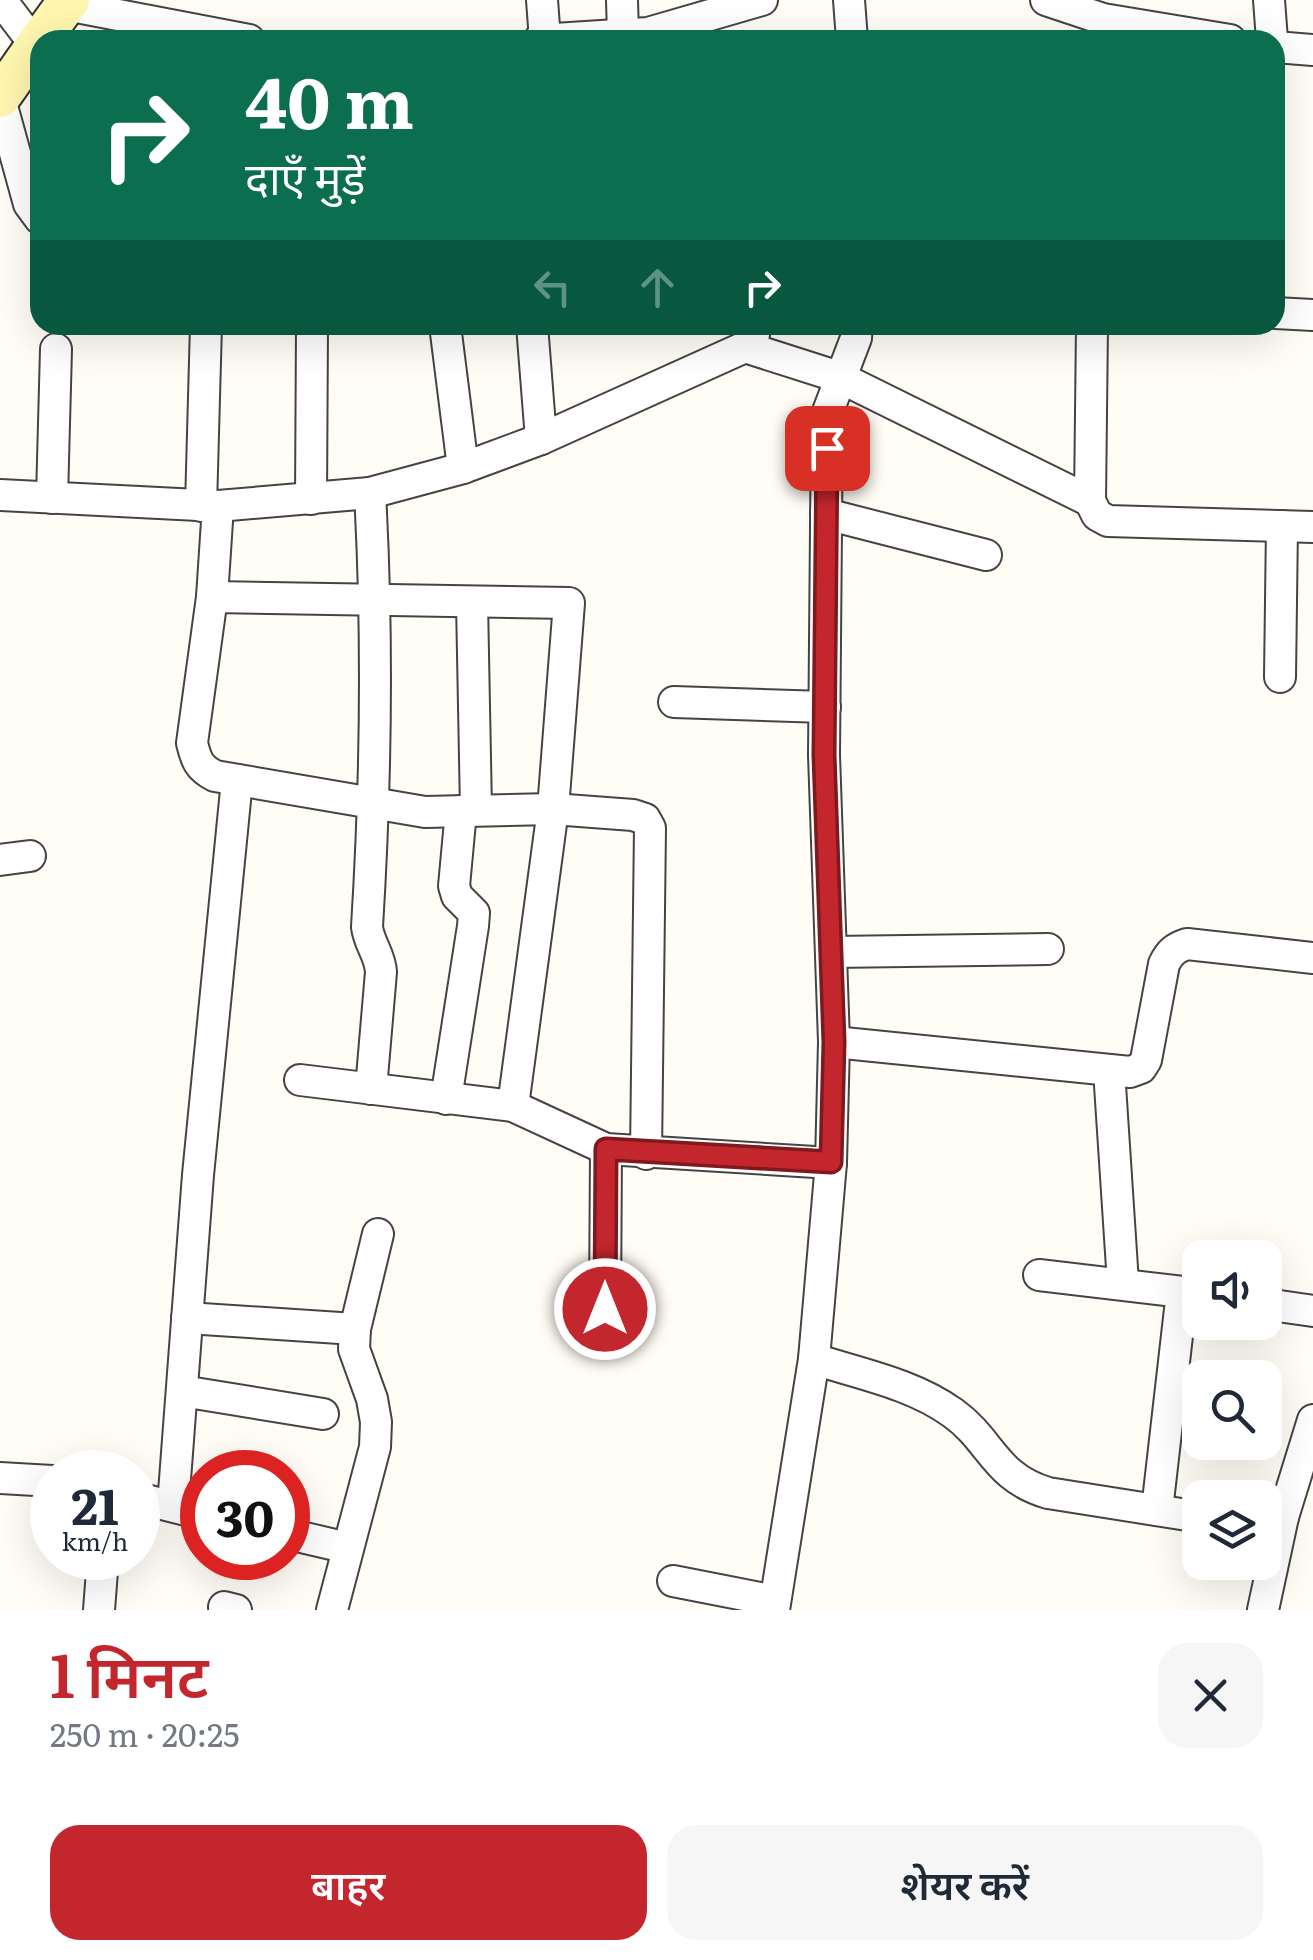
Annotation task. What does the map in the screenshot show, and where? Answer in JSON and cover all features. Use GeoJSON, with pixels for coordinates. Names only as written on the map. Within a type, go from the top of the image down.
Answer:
{"type":"FeatureCollection","features":[{"type":"Feature","properties":{"kind":"street"},"geometry":{"type":"LineString","coordinates":[[1,0],[30,32]]}},
{"type":"Feature","properties":{"kind":"street"},"geometry":{"type":"LineString","coordinates":[[542,0],[542,30]]}},
{"type":"Feature","properties":{"kind":"street"},"geometry":{"type":"LineString","coordinates":[[622,0],[637,30]]}},
{"type":"Feature","properties":{"kind":"street"},"geometry":{"type":"LineString","coordinates":[[660,30],[762,0]]}},
{"type":"Feature","properties":{"kind":"street"},"geometry":{"type":"LineString","coordinates":[[849,0],[851,30]]}},
{"type":"Feature","properties":{"kind":"street"},"geometry":{"type":"LineString","coordinates":[[1046,0],[1102,18],[1172,30]]}},
{"type":"Feature","properties":{"kind":"street"},"geometry":{"type":"LineString","coordinates":[[1269,0],[1271,30]]}},
{"type":"Feature","properties":{"kind":"street"},"geometry":{"type":"LineString","coordinates":[[47,30],[67,2],[158,30]]}},
{"type":"Feature","properties":{"kind":"street"},"geometry":{"type":"LineString","coordinates":[[1285,49],[1313,50]]}},
{"type":"Feature","properties":{"kind":"street"},"geometry":{"type":"LineString","coordinates":[[30,55],[0,98],[30,205]]}},
{"type":"Feature","properties":{"kind":"street"},"geometry":{"type":"LineString","coordinates":[[1285,314],[1313,315]]}},
{"type":"Feature","properties":{"kind":"street"},"geometry":{"type":"LineString","coordinates":[[206,335],[212,597],[192,744],[196,761],[205,771],[237,780],[425,812],[552,809],[645,819],[650,828],[646,1154]]}},
{"type":"Feature","properties":{"kind":"street"},"geometry":{"type":"LineString","coordinates":[[311,498],[312,335]]}},
{"type":"Feature","properties":{"kind":"street"},"geometry":{"type":"LineString","coordinates":[[446,335],[463,468]]}},
{"type":"Feature","properties":{"kind":"street"},"geometry":{"type":"LineString","coordinates":[[533,335],[541,439]]}},
{"type":"Feature","properties":{"kind":"street"},"geometry":{"type":"LineString","coordinates":[[674,1581],[774,1605],[814,1359],[831,1162],[834,1042],[825,707],[827,414],[856,335]]}},
{"type":"Feature","properties":{"kind":"street"},"geometry":{"type":"LineString","coordinates":[[1092,335],[1090,501],[1097,515],[1108,521],[1313,526]]}},
{"type":"Feature","properties":{"kind":"street"},"geometry":{"type":"LineString","coordinates":[[0,495],[210,506],[370,493],[463,468],[541,439],[750,336],[1090,501]]}},
{"type":"Feature","properties":{"kind":"street"},"geometry":{"type":"LineString","coordinates":[[52,498],[56,349]]}},
{"type":"Feature","properties":{"kind":"street"},"geometry":{"type":"LineString","coordinates":[[370,493],[376,600],[375,805],[367,927],[382,972],[371,1089]]}},
{"type":"Feature","properties":{"kind":"street"},"geometry":{"type":"LineString","coordinates":[[826,514],[986,555]]}},
{"type":"Feature","properties":{"kind":"street"},"geometry":{"type":"LineString","coordinates":[[1280,677],[1282,526]]}},
{"type":"Feature","properties":{"kind":"street"},"geometry":{"type":"LineString","coordinates":[[212,597],[569,603],[523,1111]]}},
{"type":"Feature","properties":{"kind":"street"},"geometry":{"type":"LineString","coordinates":[[446,1099],[474,914],[457,896],[454,886],[469,811],[472,602]]}},
{"type":"Feature","properties":{"kind":"street"},"geometry":{"type":"LineString","coordinates":[[674,702],[825,707]]}},
{"type":"Feature","properties":{"kind":"street"},"geometry":{"type":"LineString","coordinates":[[185,1450],[182,1391],[198,1175],[237,780]]}},
{"type":"Feature","properties":{"kind":"street"},"geometry":{"type":"LineString","coordinates":[[834,1042],[1130,1072],[1146,1060],[1164,964],[1177,947],[1187,944],[1313,958]]}},
{"type":"Feature","properties":{"kind":"street"},"geometry":{"type":"LineString","coordinates":[[832,952],[1048,949]]}},
{"type":"Feature","properties":{"kind":"street"},"geometry":{"type":"LineString","coordinates":[[1110,1070],[1123,1283]]}},
{"type":"Feature","properties":{"kind":"street"},"geometry":{"type":"LineString","coordinates":[[300,1080],[523,1111],[606,1149],[831,1162]]}},
{"type":"Feature","properties":{"kind":"street"},"geometry":{"type":"LineString","coordinates":[[605,1309],[606,1149]]}},
{"type":"Feature","properties":{"kind":"street"},"geometry":{"type":"LineString","coordinates":[[332,1610],[375,1447],[376,1422],[354,1349],[355,1329],[378,1234]]}},
{"type":"Feature","properties":{"kind":"street"},"geometry":{"type":"LineString","coordinates":[[1040,1275],[1182,1292]]}},
{"type":"Feature","properties":{"kind":"street"},"geometry":{"type":"LineString","coordinates":[[1282,1306],[1313,1311]]}},
{"type":"Feature","properties":{"kind":"street"},"geometry":{"type":"LineString","coordinates":[[187,1318],[355,1329]]}},
{"type":"Feature","properties":{"kind":"street"},"geometry":{"type":"LineString","coordinates":[[1157,1510],[1184,1340]]}},
{"type":"Feature","properties":{"kind":"street"},"geometry":{"type":"LineString","coordinates":[[814,1359],[932,1398],[959,1417],[993,1459],[1026,1487],[1182,1514]]}},
{"type":"Feature","properties":{"kind":"street"},"geometry":{"type":"LineString","coordinates":[[182,1391],[323,1414]]}},
{"type":"Feature","properties":{"kind":"street"},"geometry":{"type":"LineString","coordinates":[[1282,1500],[1313,1420]]}},
{"type":"Feature","properties":{"kind":"street"},"geometry":{"type":"LineString","coordinates":[[0,1478],[30,1480]]}},
{"type":"Feature","properties":{"kind":"street"},"geometry":{"type":"LineString","coordinates":[[310,1539],[348,1548]]}},
{"type":"Feature","properties":{"kind":"street"},"geometry":{"type":"LineString","coordinates":[[99,1610],[101,1580]]}},
{"type":"Feature","properties":{"kind":"street"},"geometry":{"type":"LineString","coordinates":[[1263,1610],[1267,1580]]}},
{"type":"Feature","properties":{"kind":"route"},"geometry":{"type":"LineString","coordinates":[[605,1309],[606,1149],[831,1162],[834,1042],[824,755],[827,448]]}}]}
